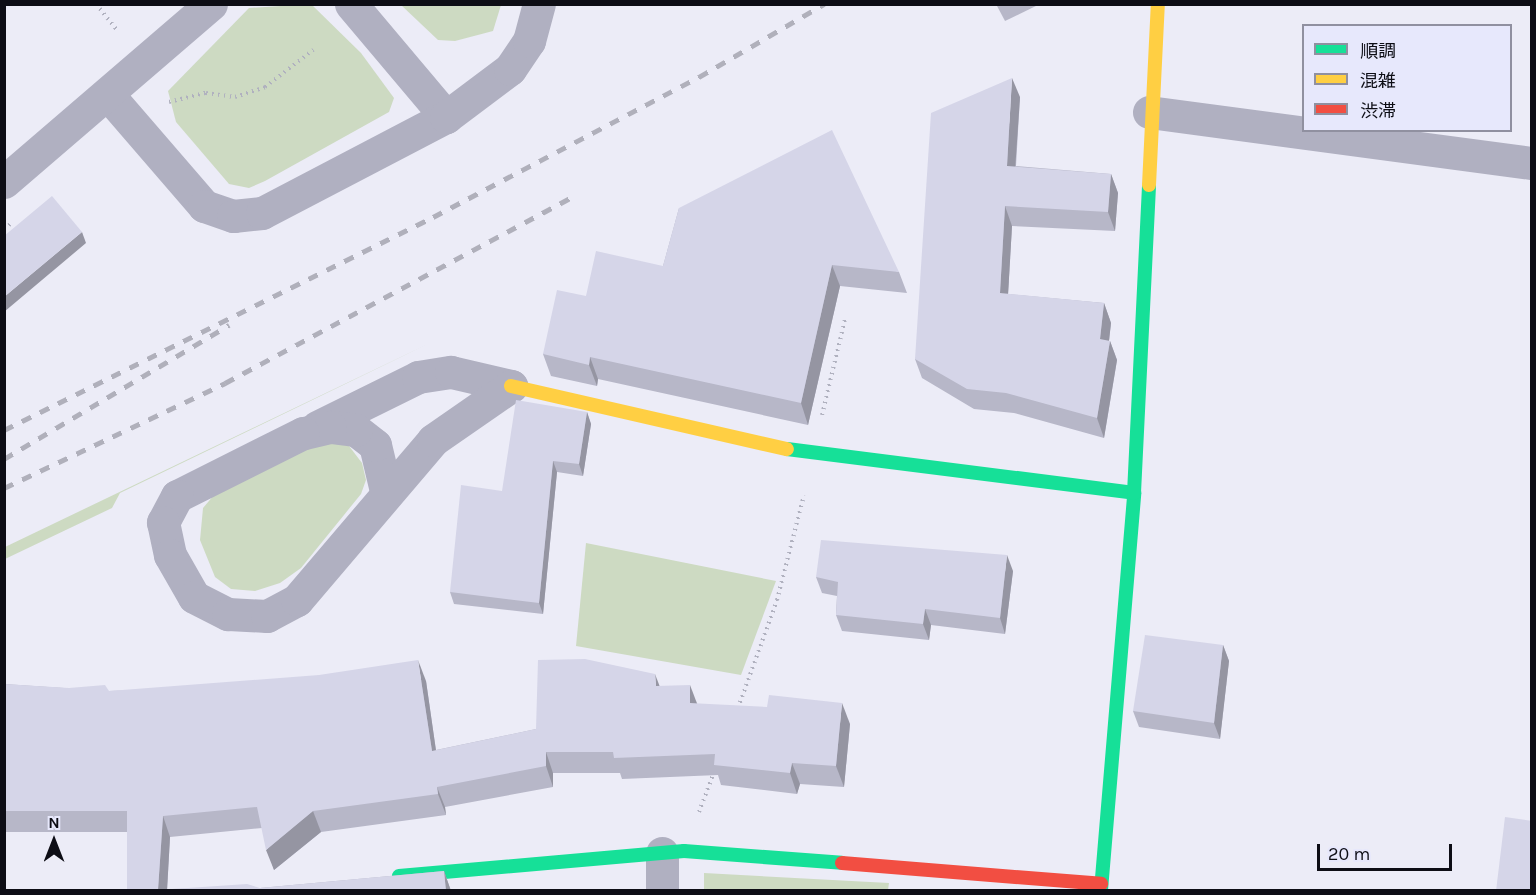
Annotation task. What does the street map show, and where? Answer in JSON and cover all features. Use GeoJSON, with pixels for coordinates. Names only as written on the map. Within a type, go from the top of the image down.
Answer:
{"type":"FeatureCollection","features":[{"type":"Feature","properties":{"kind":"street"},"geometry":{"type":"LineString","coordinates":[[4,182],[110,97],[211,4]]}},
{"type":"Feature","properties":{"kind":"street"},"geometry":{"type":"LineString","coordinates":[[351,4],[446,117]]}},
{"type":"Feature","properties":{"kind":"street"},"geometry":{"type":"LineString","coordinates":[[110,97],[204,206],[233,216],[262,213],[446,117],[510,69],[529,41],[539,4]]}},
{"type":"Feature","properties":{"kind":"street"},"geometry":{"type":"LineString","coordinates":[[381,878],[673,852],[1101,887],[1134,493],[1149,112],[1158,4]]}},
{"type":"Feature","properties":{"kind":"street"},"geometry":{"type":"LineString","coordinates":[[1149,112],[1532,163]]}},
{"type":"Feature","properties":{"kind":"street"},"geometry":{"type":"LineString","coordinates":[[511,386],[433,440],[386,491],[297,600],[267,616],[228,614],[194,597],[170,555],[163,522],[177,496],[418,377],[450,372],[812,455],[1134,493]]}},
{"type":"Feature","properties":{"kind":"street"},"geometry":{"type":"LineString","coordinates":[[303,433],[330,427],[356,430],[375,445],[386,491]]}},
{"type":"Feature","properties":{"kind":"street"},"geometry":{"type":"LineString","coordinates":[[662,891],[673,852]]}},
{"type":"Feature","properties":{"kind":"path"},"geometry":{"type":"LineString","coordinates":[[734,718],[777,600],[845,319]]}},
{"type":"Feature","properties":{"kind":"path"},"geometry":{"type":"LineString","coordinates":[[673,852],[718,762]]}},
{"type":"Feature","properties":{"kind":"green space"},"geometry":{"type":"Polygon","coordinates":[[[311,4],[361,53],[394,98],[389,112],[265,181],[249,188],[229,184],[176,122],[168,91],[249,8],[311,4]]]}},
{"type":"Feature","properties":{"kind":"green space"},"geometry":{"type":"Polygon","coordinates":[[[501,4],[493,31],[455,41],[438,40],[401,5],[501,4]]]}},
{"type":"Feature","properties":{"kind":"green space"},"geometry":{"type":"Polygon","coordinates":[[[432,342],[120,493],[112,508],[5,559],[5,547],[432,342]]]}},
{"type":"Feature","properties":{"kind":"green space"},"geometry":{"type":"Polygon","coordinates":[[[346,442],[362,463],[366,480],[361,494],[301,568],[280,583],[255,591],[231,589],[215,577],[200,540],[203,508],[214,495],[312,445],[346,442]]]}},
{"type":"Feature","properties":{"kind":"green space"},"geometry":{"type":"Polygon","coordinates":[[[586,543],[776,581],[741,675],[576,646],[586,543]]]}},
{"type":"Feature","properties":{"kind":"green space"},"geometry":{"type":"Polygon","coordinates":[[[704,873],[889,883],[888,890],[704,890],[704,873]]]}},
{"type":"Feature","properties":{"kind":"building"},"geometry":{"type":"Polygon","coordinates":[[[1012,78],[1007,166],[1111,174],[1108,212],[1005,206],[1000,293],[1104,303],[1100,339],[1110,341],[1097,418],[1006,393],[967,389],[915,359],[931,113],[1012,78]]]}},
{"type":"Feature","properties":{"kind":"building"},"geometry":{"type":"Polygon","coordinates":[[[832,130],[899,272],[832,265],[801,403],[590,357],[589,365],[543,354],[557,290],[586,296],[596,251],[663,266],[679,208],[832,130]]]}},
{"type":"Feature","properties":{"kind":"building"},"geometry":{"type":"Polygon","coordinates":[[[52,196],[82,232],[4,297],[4,236],[52,196]]]}},
{"type":"Feature","properties":{"kind":"building"},"geometry":{"type":"Polygon","coordinates":[[[516,400],[587,412],[579,464],[553,461],[539,603],[450,592],[461,485],[502,491],[516,400]]]}},
{"type":"Feature","properties":{"kind":"building"},"geometry":{"type":"Polygon","coordinates":[[[821,540],[1007,555],[1000,618],[925,609],[923,624],[836,615],[838,582],[816,577],[821,540]]]}},
{"type":"Feature","properties":{"kind":"building"},"geometry":{"type":"Polygon","coordinates":[[[1145,635],[1223,645],[1214,723],[1133,711],[1145,635]]]}},
{"type":"Feature","properties":{"kind":"building"},"geometry":{"type":"Polygon","coordinates":[[[585,659],[655,674],[656,686],[690,685],[690,703],[767,707],[769,695],[842,703],[836,766],[792,763],[790,773],[714,765],[715,754],[614,758],[613,752],[546,752],[546,766],[437,787],[438,794],[313,811],[266,850],[257,807],[163,816],[158,890],[247,884],[260,888],[444,871],[446,891],[127,891],[127,811],[4,811],[4,684],[69,688],[105,685],[109,691],[319,675],[418,660],[432,751],[536,729],[538,660],[585,659]]]}},
{"type":"Feature","properties":{"kind":"building"},"geometry":{"type":"Polygon","coordinates":[[[1505,817],[1532,821],[1532,891],[1496,891],[1505,817]]]}},
{"type":"Feature","properties":{"kind":"railway"},"geometry":{"type":"LineString","coordinates":[[4,430],[433,217],[699,77],[824,4]]}},
{"type":"Feature","properties":{"kind":"railway"},"geometry":{"type":"LineString","coordinates":[[4,488],[225,383],[570,198]]}},
{"type":"Feature","properties":{"kind":"railway"},"geometry":{"type":"LineString","coordinates":[[4,459],[229,325]]}},
{"type":"Feature","properties":{"kind":"traffic: fast"},"geometry":{"type":"LineString","coordinates":[[1101,890],[1134,493],[1149,185]]}},
{"type":"Feature","properties":{"kind":"traffic: fast"},"geometry":{"type":"LineString","coordinates":[[787,449],[1134,493]]}},
{"type":"Feature","properties":{"kind":"traffic: fast"},"geometry":{"type":"LineString","coordinates":[[399,876],[684,851],[842,863]]}},
{"type":"Feature","properties":{"kind":"traffic: slow"},"geometry":{"type":"LineString","coordinates":[[1149,185],[1158,4]]}},
{"type":"Feature","properties":{"kind":"traffic: slow"},"geometry":{"type":"LineString","coordinates":[[511,386],[787,449]]}},
{"type":"Feature","properties":{"kind":"traffic: jam"},"geometry":{"type":"LineString","coordinates":[[842,863],[1101,884]]}}]}
